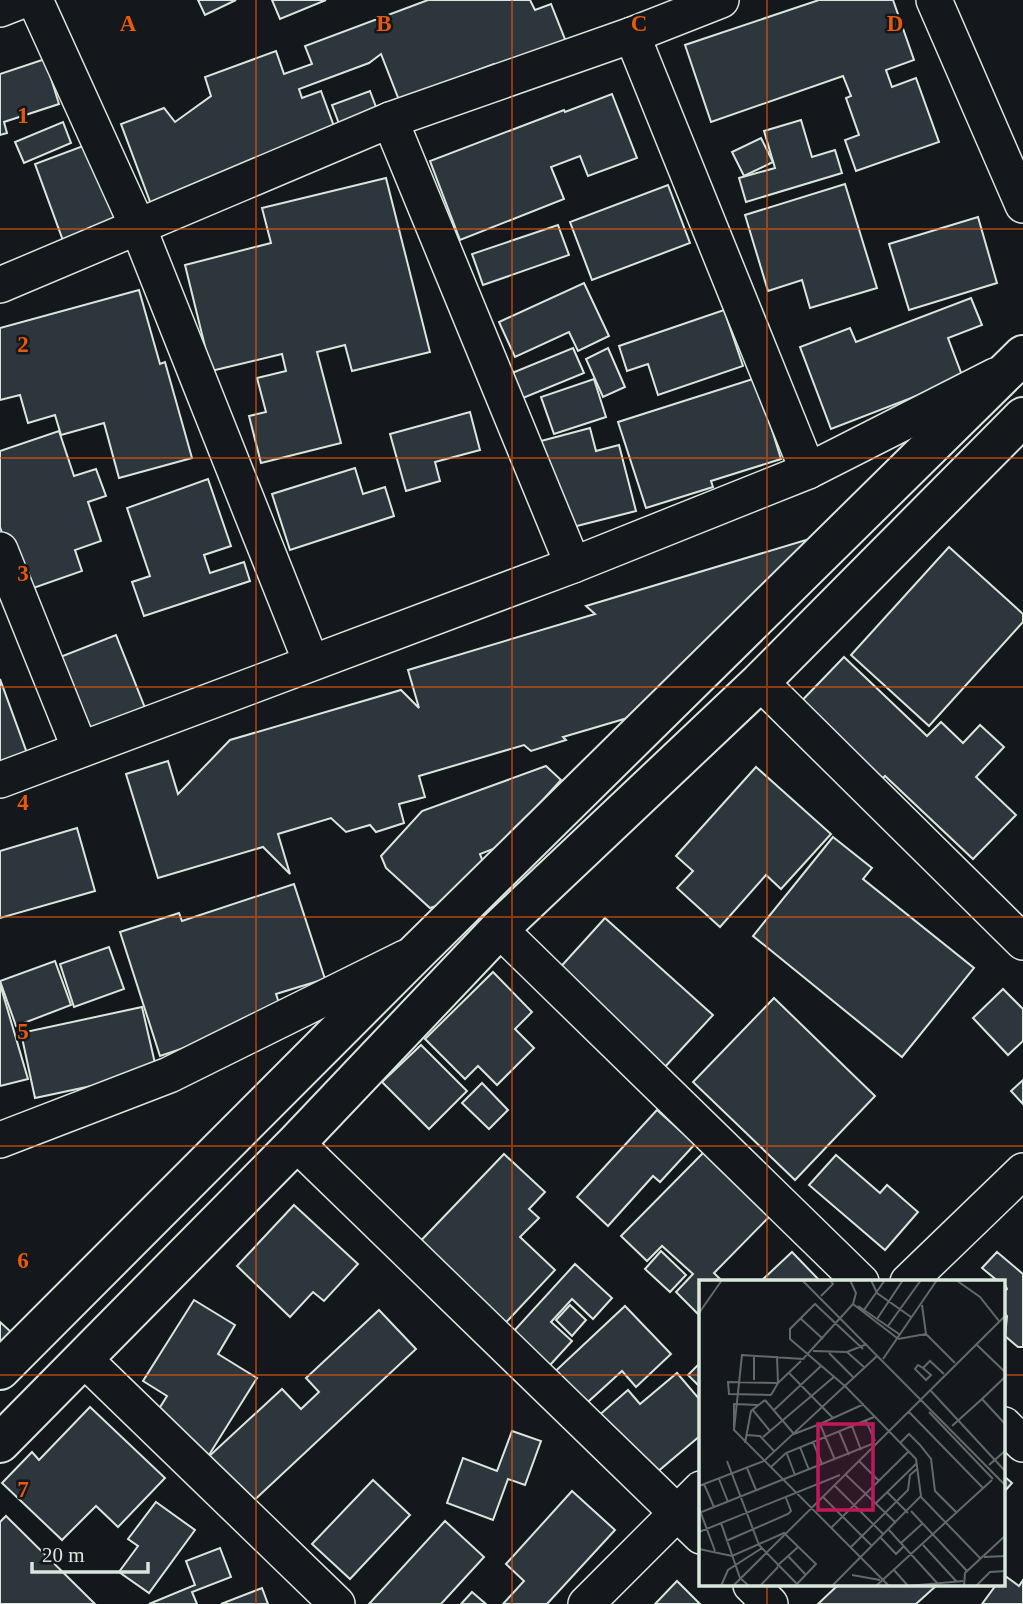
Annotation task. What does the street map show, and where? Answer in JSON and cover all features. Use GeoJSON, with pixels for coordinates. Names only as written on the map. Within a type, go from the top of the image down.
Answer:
{"type":"FeatureCollection","features":[{"type":"Feature","properties":{"kind":"main road"},"geometry":{"type":"LineString","coordinates":[[0,1370],[417,952],[1016,361]]}},
{"type":"Feature","properties":{"kind":"main road"},"geometry":{"type":"LineString","coordinates":[[0,1443],[296,1143],[499,929],[760,682],[1023,417]]}},
{"type":"Feature","properties":{"kind":"street"},"geometry":{"type":"LineString","coordinates":[[0,9],[23,0]]}},
{"type":"Feature","properties":{"kind":"street"},"geometry":{"type":"LineString","coordinates":[[35,0],[138,228],[311,662]]}},
{"type":"Feature","properties":{"kind":"street"},"geometry":{"type":"LineString","coordinates":[[0,285],[390,120],[632,35],[721,0]]}},
{"type":"Feature","properties":{"kind":"street"},"geometry":{"type":"LineString","coordinates":[[934,0],[1023,205]]}},
{"type":"Feature","properties":{"kind":"street"},"geometry":{"type":"LineString","coordinates":[[632,35],[808,471]]}},
{"type":"Feature","properties":{"kind":"street"},"geometry":{"type":"LineString","coordinates":[[390,120],[573,565]]}},
{"type":"Feature","properties":{"kind":"street"},"geometry":{"type":"LineString","coordinates":[[0,780],[573,565],[808,471],[1016,361]]}},
{"type":"Feature","properties":{"kind":"street"},"geometry":{"type":"LineString","coordinates":[[0,550],[80,749]]}},
{"type":"Feature","properties":{"kind":"street"},"geometry":{"type":"LineString","coordinates":[[760,682],[1023,942]]}},
{"type":"Feature","properties":{"kind":"street"},"geometry":{"type":"LineString","coordinates":[[499,929],[859,1280]]}},
{"type":"Feature","properties":{"kind":"street"},"geometry":{"type":"LineString","coordinates":[[0,1140],[169,1075],[417,952]]}},
{"type":"Feature","properties":{"kind":"street"},"geometry":{"type":"LineString","coordinates":[[296,1143],[693,1513],[586,1604]]}},
{"type":"Feature","properties":{"kind":"street"},"geometry":{"type":"LineString","coordinates":[[910,1280],[1023,1171]]}},
{"type":"Feature","properties":{"kind":"street"},"geometry":{"type":"LineString","coordinates":[[84,1359],[337,1604]]}},
{"type":"Feature","properties":{"kind":"street"},"geometry":{"type":"LineString","coordinates":[[1006,1427],[1023,1444]]}},
{"type":"Feature","properties":{"kind":"street"},"geometry":{"type":"LineString","coordinates":[[752,1586],[770,1604]]}},
{"type":"Feature","properties":{"kind":"building"},"geometry":{"type":"Polygon","coordinates":[[[198,0],[236,0],[205,15],[198,0]]]}},
{"type":"Feature","properties":{"kind":"building"},"geometry":{"type":"Polygon","coordinates":[[[272,0],[326,0],[280,19],[272,0]]]}},
{"type":"Feature","properties":{"kind":"building"},"geometry":{"type":"Polygon","coordinates":[[[428,0],[530,0],[535,10],[551,4],[570,52],[503,77],[494,64],[399,100],[381,54],[369,63],[299,89],[302,98],[321,91],[339,140],[155,215],[121,124],[164,108],[175,122],[211,96],[205,77],[276,51],[284,74],[312,64],[305,46],[428,0]]]}},
{"type":"Feature","properties":{"kind":"building"},"geometry":{"type":"Polygon","coordinates":[[[819,0],[893,0],[914,60],[886,70],[892,87],[916,78],[939,142],[856,171],[845,140],[859,135],[846,98],[851,96],[843,76],[711,122],[685,45],[819,0]]]}},
{"type":"Feature","properties":{"kind":"building"},"geometry":{"type":"Polygon","coordinates":[[[45,59],[59,104],[4,122],[7,133],[0,135],[0,74],[45,59]]]}},
{"type":"Feature","properties":{"kind":"building"},"geometry":{"type":"Polygon","coordinates":[[[370,91],[379,115],[341,129],[332,105],[370,91]]]}},
{"type":"Feature","properties":{"kind":"building"},"geometry":{"type":"Polygon","coordinates":[[[612,94],[637,158],[588,176],[580,156],[551,167],[564,199],[460,240],[430,161],[612,94]]]}},
{"type":"Feature","properties":{"kind":"building"},"geometry":{"type":"Polygon","coordinates":[[[801,120],[812,157],[835,150],[842,173],[746,202],[739,178],[775,168],[764,131],[801,120]]]}},
{"type":"Feature","properties":{"kind":"building"},"geometry":{"type":"Polygon","coordinates":[[[63,122],[71,143],[24,163],[15,142],[63,122]]]}},
{"type":"Feature","properties":{"kind":"building"},"geometry":{"type":"Polygon","coordinates":[[[761,138],[773,162],[744,176],[732,152],[761,138]]]}},
{"type":"Feature","properties":{"kind":"building"},"geometry":{"type":"Polygon","coordinates":[[[91,143],[126,236],[69,257],[35,164],[91,143]]]}},
{"type":"Feature","properties":{"kind":"building"},"geometry":{"type":"Polygon","coordinates":[[[386,178],[430,352],[352,371],[345,345],[317,352],[341,443],[261,463],[249,416],[266,412],[257,378],[286,371],[282,354],[211,371],[185,265],[271,243],[262,208],[386,178]]]}},
{"type":"Feature","properties":{"kind":"building"},"geometry":{"type":"Polygon","coordinates":[[[845,184],[877,288],[810,308],[802,280],[768,291],[745,215],[845,184]]]}},
{"type":"Feature","properties":{"kind":"building"},"geometry":{"type":"Polygon","coordinates":[[[668,185],[690,243],[592,280],[570,222],[668,185]]]}},
{"type":"Feature","properties":{"kind":"building"},"geometry":{"type":"Polygon","coordinates":[[[978,217],[997,283],[909,310],[889,244],[978,217]]]}},
{"type":"Feature","properties":{"kind":"building"},"geometry":{"type":"Polygon","coordinates":[[[558,225],[569,255],[483,285],[472,254],[558,225]]]}},
{"type":"Feature","properties":{"kind":"building"},"geometry":{"type":"Polygon","coordinates":[[[584,283],[609,336],[578,351],[569,332],[515,357],[499,322],[584,283]]]}},
{"type":"Feature","properties":{"kind":"building"},"geometry":{"type":"Polygon","coordinates":[[[139,290],[160,364],[165,362],[192,458],[119,478],[104,423],[61,435],[55,415],[28,423],[20,395],[0,400],[0,328],[139,290]]]}},
{"type":"Feature","properties":{"kind":"building"},"geometry":{"type":"Polygon","coordinates":[[[971,298],[982,325],[948,338],[963,378],[831,429],[800,347],[850,328],[856,342],[971,298]]]}},
{"type":"Feature","properties":{"kind":"building"},"geometry":{"type":"Polygon","coordinates":[[[724,310],[743,366],[658,395],[648,364],[627,371],[619,346],[724,310]]]}},
{"type":"Feature","properties":{"kind":"building"},"geometry":{"type":"Polygon","coordinates":[[[573,348],[584,373],[523,398],[512,373],[573,348]]]}},
{"type":"Feature","properties":{"kind":"building"},"geometry":{"type":"Polygon","coordinates":[[[608,348],[625,387],[603,397],[586,359],[608,348]]]}},
{"type":"Feature","properties":{"kind":"building"},"geometry":{"type":"Polygon","coordinates":[[[756,378],[781,459],[711,481],[713,487],[646,508],[618,422],[756,378]]]}},
{"type":"Feature","properties":{"kind":"building"},"geometry":{"type":"Polygon","coordinates":[[[594,379],[606,417],[554,434],[541,397],[594,379]]]}},
{"type":"Feature","properties":{"kind":"building"},"geometry":{"type":"Polygon","coordinates":[[[470,412],[480,450],[435,462],[440,481],[406,491],[390,434],[470,412]]]}},
{"type":"Feature","properties":{"kind":"building"},"geometry":{"type":"Polygon","coordinates":[[[590,428],[596,451],[619,445],[636,511],[565,529],[541,441],[590,428]]]}},
{"type":"Feature","properties":{"kind":"building"},"geometry":{"type":"Polygon","coordinates":[[[59,431],[74,476],[96,469],[106,496],[88,502],[101,541],[75,550],[82,571],[22,592],[0,527],[0,451],[59,431]]]}},
{"type":"Feature","properties":{"kind":"building"},"geometry":{"type":"Polygon","coordinates":[[[355,468],[363,494],[385,487],[394,516],[290,550],[272,494],[355,468]]]}},
{"type":"Feature","properties":{"kind":"building"},"geometry":{"type":"Polygon","coordinates":[[[208,479],[231,546],[204,555],[210,573],[244,562],[250,581],[144,616],[132,582],[150,576],[127,508],[208,479]]]}},
{"type":"Feature","properties":{"kind":"building"},"geometry":{"type":"Polygon","coordinates":[[[806,540],[811,557],[641,714],[563,737],[566,740],[531,751],[524,745],[419,776],[425,797],[399,804],[404,823],[376,832],[370,825],[346,832],[331,818],[278,834],[290,874],[263,847],[158,878],[126,774],[168,761],[178,794],[230,740],[401,690],[419,708],[408,670],[595,614],[586,606],[806,540]]]}},
{"type":"Feature","properties":{"kind":"building"},"geometry":{"type":"Polygon","coordinates":[[[949,547],[1023,614],[1023,622],[929,726],[851,655],[949,547]]]}},
{"type":"Feature","properties":{"kind":"building"},"geometry":{"type":"Polygon","coordinates":[[[116,635],[149,718],[82,744],[50,661],[116,635]]]}},
{"type":"Feature","properties":{"kind":"building"},"geometry":{"type":"Polygon","coordinates":[[[844,657],[927,736],[941,722],[963,743],[980,725],[1004,747],[976,777],[1016,815],[973,859],[885,776],[871,790],[790,713],[844,657]]]}},
{"type":"Feature","properties":{"kind":"building"},"geometry":{"type":"Polygon","coordinates":[[[0,679],[31,764],[0,775],[0,679]]]}},
{"type":"Feature","properties":{"kind":"building"},"geometry":{"type":"Polygon","coordinates":[[[546,766],[561,780],[501,846],[480,854],[486,870],[464,878],[439,905],[430,908],[386,868],[381,856],[422,811],[546,766]]]}},
{"type":"Feature","properties":{"kind":"building"},"geometry":{"type":"Polygon","coordinates":[[[756,767],[831,834],[781,889],[766,875],[720,927],[677,888],[693,871],[676,856],[756,767]]]}},
{"type":"Feature","properties":{"kind":"building"},"geometry":{"type":"Polygon","coordinates":[[[77,828],[95,891],[0,918],[0,851],[77,828]]]}},
{"type":"Feature","properties":{"kind":"building"},"geometry":{"type":"Polygon","coordinates":[[[833,837],[872,868],[863,879],[974,968],[902,1057],[753,936],[833,837]]]}},
{"type":"Feature","properties":{"kind":"building"},"geometry":{"type":"Polygon","coordinates":[[[294,884],[325,979],[276,994],[283,1015],[160,1056],[120,932],[179,913],[182,921],[294,884]]]}},
{"type":"Feature","properties":{"kind":"building"},"geometry":{"type":"Polygon","coordinates":[[[605,918],[713,1015],[663,1069],[556,972],[605,918]]]}},
{"type":"Feature","properties":{"kind":"building"},"geometry":{"type":"Polygon","coordinates":[[[109,947],[124,989],[74,1007],[60,964],[109,947]]]}},
{"type":"Feature","properties":{"kind":"building"},"geometry":{"type":"Polygon","coordinates":[[[55,961],[71,1005],[16,1026],[0,981],[55,961]]]}},
{"type":"Feature","properties":{"kind":"building"},"geometry":{"type":"Polygon","coordinates":[[[493,972],[532,1012],[515,1029],[534,1048],[497,1085],[478,1066],[465,1079],[425,1039],[493,972]]]}},
{"type":"Feature","properties":{"kind":"building"},"geometry":{"type":"Polygon","coordinates":[[[0,984],[28,1079],[0,1086],[0,984]]]}},
{"type":"Feature","properties":{"kind":"building"},"geometry":{"type":"Polygon","coordinates":[[[1003,989],[1023,1009],[1023,1041],[1008,1055],[973,1018],[1003,989]]]}},
{"type":"Feature","properties":{"kind":"building"},"geometry":{"type":"Polygon","coordinates":[[[774,998],[875,1096],[795,1180],[693,1082],[774,998]]]}},
{"type":"Feature","properties":{"kind":"building"},"geometry":{"type":"Polygon","coordinates":[[[142,1007],[157,1072],[35,1098],[21,1033],[142,1007]]]}},
{"type":"Feature","properties":{"kind":"building"},"geometry":{"type":"Polygon","coordinates":[[[421,1045],[467,1091],[429,1129],[382,1082],[421,1045]]]}},
{"type":"Feature","properties":{"kind":"building"},"geometry":{"type":"Polygon","coordinates":[[[1023,1080],[1023,1104],[1011,1091],[1023,1080]]]}},
{"type":"Feature","properties":{"kind":"building"},"geometry":{"type":"Polygon","coordinates":[[[482,1083],[508,1110],[489,1129],[462,1103],[482,1083]]]}},
{"type":"Feature","properties":{"kind":"building"},"geometry":{"type":"Polygon","coordinates":[[[657,1110],[695,1144],[660,1182],[653,1176],[608,1226],[577,1197],[657,1110]]]}},
{"type":"Feature","properties":{"kind":"building"},"geometry":{"type":"Polygon","coordinates":[[[704,1152],[770,1216],[714,1273],[721,1280],[699,1280],[699,1315],[676,1292],[693,1274],[662,1246],[647,1261],[621,1236],[704,1152]]]}},
{"type":"Feature","properties":{"kind":"building"},"geometry":{"type":"Polygon","coordinates":[[[504,1154],[545,1192],[529,1209],[539,1218],[520,1237],[555,1270],[498,1331],[410,1252],[504,1154]]]}},
{"type":"Feature","properties":{"kind":"building"},"geometry":{"type":"Polygon","coordinates":[[[836,1155],[880,1193],[887,1185],[918,1212],[885,1250],[809,1185],[836,1155]]]}},
{"type":"Feature","properties":{"kind":"building"},"geometry":{"type":"Polygon","coordinates":[[[294,1205],[358,1264],[324,1301],[313,1292],[290,1317],[237,1266],[294,1205]]]}},
{"type":"Feature","properties":{"kind":"building"},"geometry":{"type":"Polygon","coordinates":[[[661,1251],[686,1275],[670,1292],[645,1269],[661,1251]]]}},
{"type":"Feature","properties":{"kind":"building"},"geometry":{"type":"Polygon","coordinates":[[[792,1252],[819,1280],[762,1280],[792,1252]]]}},
{"type":"Feature","properties":{"kind":"building"},"geometry":{"type":"Polygon","coordinates":[[[997,1252],[1023,1274],[1023,1347],[1018,1347],[1006,1337],[1006,1280],[997,1280],[982,1268],[997,1252]]]}},
{"type":"Feature","properties":{"kind":"building"},"geometry":{"type":"Polygon","coordinates":[[[575,1264],[612,1298],[593,1319],[572,1299],[551,1322],[572,1341],[540,1376],[503,1343],[575,1264]]]}},
{"type":"Feature","properties":{"kind":"building"},"geometry":{"type":"Polygon","coordinates":[[[194,1300],[235,1325],[218,1354],[257,1378],[209,1455],[152,1420],[167,1396],[143,1381],[194,1300]]]}},
{"type":"Feature","properties":{"kind":"building"},"geometry":{"type":"Polygon","coordinates":[[[570,1305],[586,1320],[572,1336],[556,1320],[570,1305]]]}},
{"type":"Feature","properties":{"kind":"building"},"geometry":{"type":"Polygon","coordinates":[[[625,1306],[671,1354],[636,1387],[622,1371],[578,1411],[547,1379],[625,1306]]]}},
{"type":"Feature","properties":{"kind":"building"},"geometry":{"type":"Polygon","coordinates":[[[379,1310],[416,1349],[248,1506],[205,1460],[282,1389],[301,1409],[319,1392],[306,1378],[379,1310]]]}},
{"type":"Feature","properties":{"kind":"building"},"geometry":{"type":"Polygon","coordinates":[[[0,1322],[11,1332],[0,1344],[0,1322]]]}},
{"type":"Feature","properties":{"kind":"building"},"geometry":{"type":"Polygon","coordinates":[[[699,1364],[699,1386],[688,1375],[699,1364]]]}},
{"type":"Feature","properties":{"kind":"building"},"geometry":{"type":"Polygon","coordinates":[[[677,1373],[699,1399],[699,1437],[650,1478],[597,1417],[628,1390],[640,1404],[677,1373]]]}},
{"type":"Feature","properties":{"kind":"building"},"geometry":{"type":"Polygon","coordinates":[[[90,1407],[165,1478],[118,1527],[96,1506],[62,1540],[2,1483],[32,1452],[39,1460],[90,1407]]]}},
{"type":"Feature","properties":{"kind":"building"},"geometry":{"type":"Polygon","coordinates":[[[512,1431],[541,1441],[525,1485],[508,1479],[493,1520],[447,1503],[463,1458],[497,1471],[512,1431]]]}},
{"type":"Feature","properties":{"kind":"building"},"geometry":{"type":"Polygon","coordinates":[[[1006,1478],[1012,1483],[1006,1490],[1006,1478]]]}},
{"type":"Feature","properties":{"kind":"building"},"geometry":{"type":"Polygon","coordinates":[[[373,1480],[410,1515],[350,1579],[312,1544],[373,1480]]]}},
{"type":"Feature","properties":{"kind":"building"},"geometry":{"type":"Polygon","coordinates":[[[572,1491],[615,1530],[547,1604],[503,1604],[524,1581],[506,1564],[572,1491]]]}},
{"type":"Feature","properties":{"kind":"building"},"geometry":{"type":"Polygon","coordinates":[[[156,1502],[195,1530],[149,1593],[119,1572],[138,1546],[128,1539],[156,1502]]]}},
{"type":"Feature","properties":{"kind":"building"},"geometry":{"type":"Polygon","coordinates":[[[6,1516],[95,1604],[0,1604],[0,1522],[6,1516]]]}},
{"type":"Feature","properties":{"kind":"building"},"geometry":{"type":"Polygon","coordinates":[[[445,1521],[484,1557],[441,1604],[369,1604],[445,1521]]]}},
{"type":"Feature","properties":{"kind":"building"},"geometry":{"type":"Polygon","coordinates":[[[220,1548],[231,1577],[192,1592],[197,1604],[149,1604],[195,1585],[186,1561],[220,1548]]]}},
{"type":"Feature","properties":{"kind":"building"},"geometry":{"type":"Polygon","coordinates":[[[1006,1576],[1019,1586],[1023,1580],[1023,1604],[982,1604],[995,1586],[1006,1586],[1006,1576]]]}},
{"type":"Feature","properties":{"kind":"building"},"geometry":{"type":"Polygon","coordinates":[[[677,1581],[700,1604],[655,1604],[677,1581]]]}},
{"type":"Feature","properties":{"kind":"building"},"geometry":{"type":"Polygon","coordinates":[[[837,1586],[936,1586],[916,1604],[818,1604],[837,1586]]]}},
{"type":"Feature","properties":{"kind":"building"},"geometry":{"type":"Polygon","coordinates":[[[262,1588],[268,1604],[221,1604],[262,1588]]]}},
{"type":"Feature","properties":{"kind":"building"},"geometry":{"type":"Polygon","coordinates":[[[472,1592],[486,1604],[461,1604],[472,1592]]]}}]}
